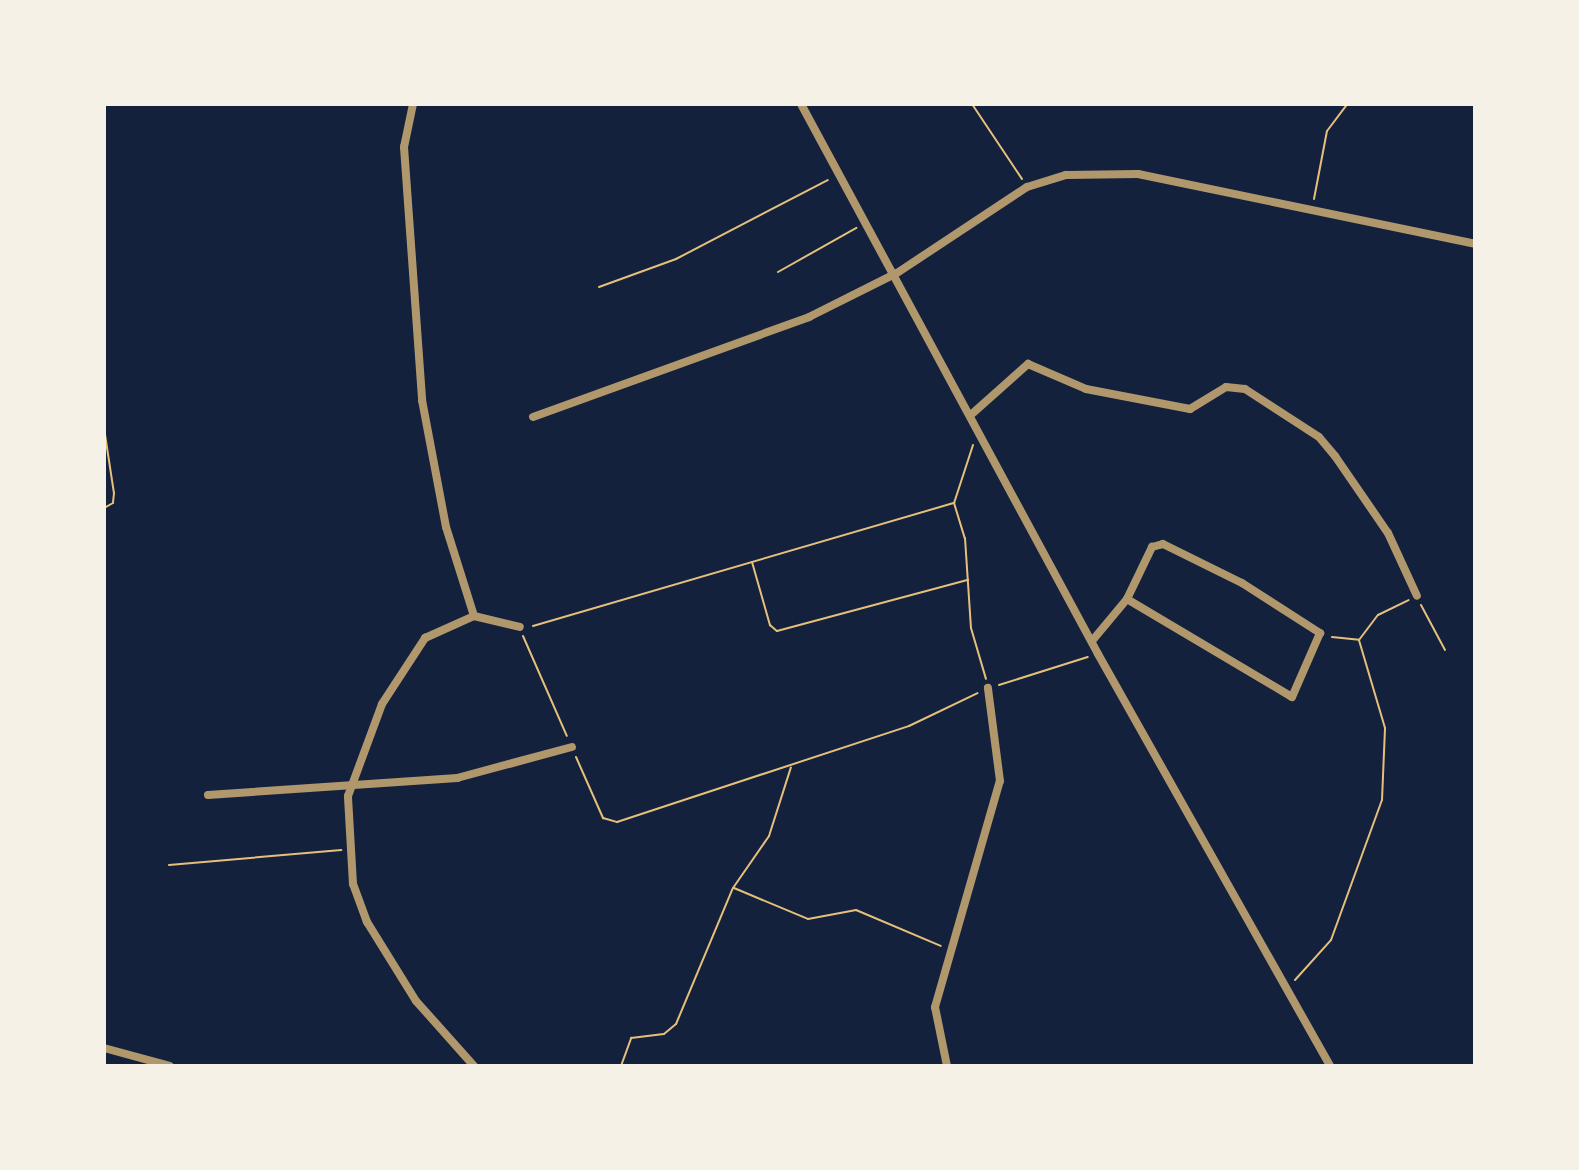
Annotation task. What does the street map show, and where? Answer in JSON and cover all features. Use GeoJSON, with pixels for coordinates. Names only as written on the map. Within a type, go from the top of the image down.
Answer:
{"type":"FeatureCollection","features":[{"type":"Feature","properties":{"kind":"street"},"geometry":{"type":"LineString","coordinates":[[413,104],[404,147],[422,400],[446,527],[474,616]]}},
{"type":"Feature","properties":{"kind":"street"},"geometry":{"type":"LineString","coordinates":[[801,104],[973,413],[1098,654],[1289,986],[1330,1066]]}},
{"type":"Feature","properties":{"kind":"street"},"geometry":{"type":"LineString","coordinates":[[533,417],[782,329],[897,273],[1027,187],[1092,171],[1138,174],[1475,244]]}},
{"type":"Feature","properties":{"kind":"street"},"geometry":{"type":"LineString","coordinates":[[973,413],[1028,364],[1086,389],[1190,409],[1226,387],[1245,389],[1319,437],[1335,456],[1381,521],[1417,596]]}},
{"type":"Feature","properties":{"kind":"street"},"geometry":{"type":"LineString","coordinates":[[1092,641],[1127,599],[1152,547],[1175,546],[1320,633],[1292,697],[1127,599]]}},
{"type":"Feature","properties":{"kind":"street"},"geometry":{"type":"LineString","coordinates":[[474,1066],[416,1001],[367,922],[353,884],[349,786],[365,739],[407,659],[425,638],[474,616],[520,627]]}},
{"type":"Feature","properties":{"kind":"street"},"geometry":{"type":"LineString","coordinates":[[947,1066],[935,1007],[998,797],[988,688]]}},
{"type":"Feature","properties":{"kind":"street"},"geometry":{"type":"LineString","coordinates":[[208,795],[477,775],[572,747]]}},
{"type":"Feature","properties":{"kind":"street"},"geometry":{"type":"LineString","coordinates":[[104,1048],[170,1066]]}},
{"type":"Feature","properties":{"kind":"path"},"geometry":{"type":"LineString","coordinates":[[972,104],[1027,187]]}},
{"type":"Feature","properties":{"kind":"path"},"geometry":{"type":"LineString","coordinates":[[1312,210],[1327,131],[1347,104]]}},
{"type":"Feature","properties":{"kind":"path"},"geometry":{"type":"LineString","coordinates":[[599,287],[676,259],[839,174]]}},
{"type":"Feature","properties":{"kind":"path"},"geometry":{"type":"LineString","coordinates":[[778,272],[867,222]]}},
{"type":"Feature","properties":{"kind":"path"},"geometry":{"type":"LineString","coordinates":[[104,428],[114,493],[113,503],[104,508]]}},
{"type":"Feature","properties":{"kind":"path"},"geometry":{"type":"LineString","coordinates":[[981,430],[954,503],[965,538],[971,628],[988,688]]}},
{"type":"Feature","properties":{"kind":"path"},"geometry":{"type":"LineString","coordinates":[[954,503],[546,624],[520,627],[572,747],[609,822],[909,726],[988,688],[1098,654]]}},
{"type":"Feature","properties":{"kind":"path"},"geometry":{"type":"LineString","coordinates":[[752,562],[770,625],[777,631],[968,580]]}},
{"type":"Feature","properties":{"kind":"path"},"geometry":{"type":"LineString","coordinates":[[1359,640],[1378,615],[1417,596],[1445,650]]}},
{"type":"Feature","properties":{"kind":"path"},"geometry":{"type":"LineString","coordinates":[[1320,633],[1359,640]]}},
{"type":"Feature","properties":{"kind":"path"},"geometry":{"type":"LineString","coordinates":[[1289,986],[1331,940],[1382,800],[1385,728],[1359,640]]}},
{"type":"Feature","properties":{"kind":"path"},"geometry":{"type":"LineString","coordinates":[[621,1066],[631,1038],[664,1034],[676,1024],[733,888],[769,836],[791,765]]}},
{"type":"Feature","properties":{"kind":"path"},"geometry":{"type":"LineString","coordinates":[[169,865],[350,849]]}},
{"type":"Feature","properties":{"kind":"path"},"geometry":{"type":"LineString","coordinates":[[733,888],[808,919],[856,910],[953,951]]}}]}
